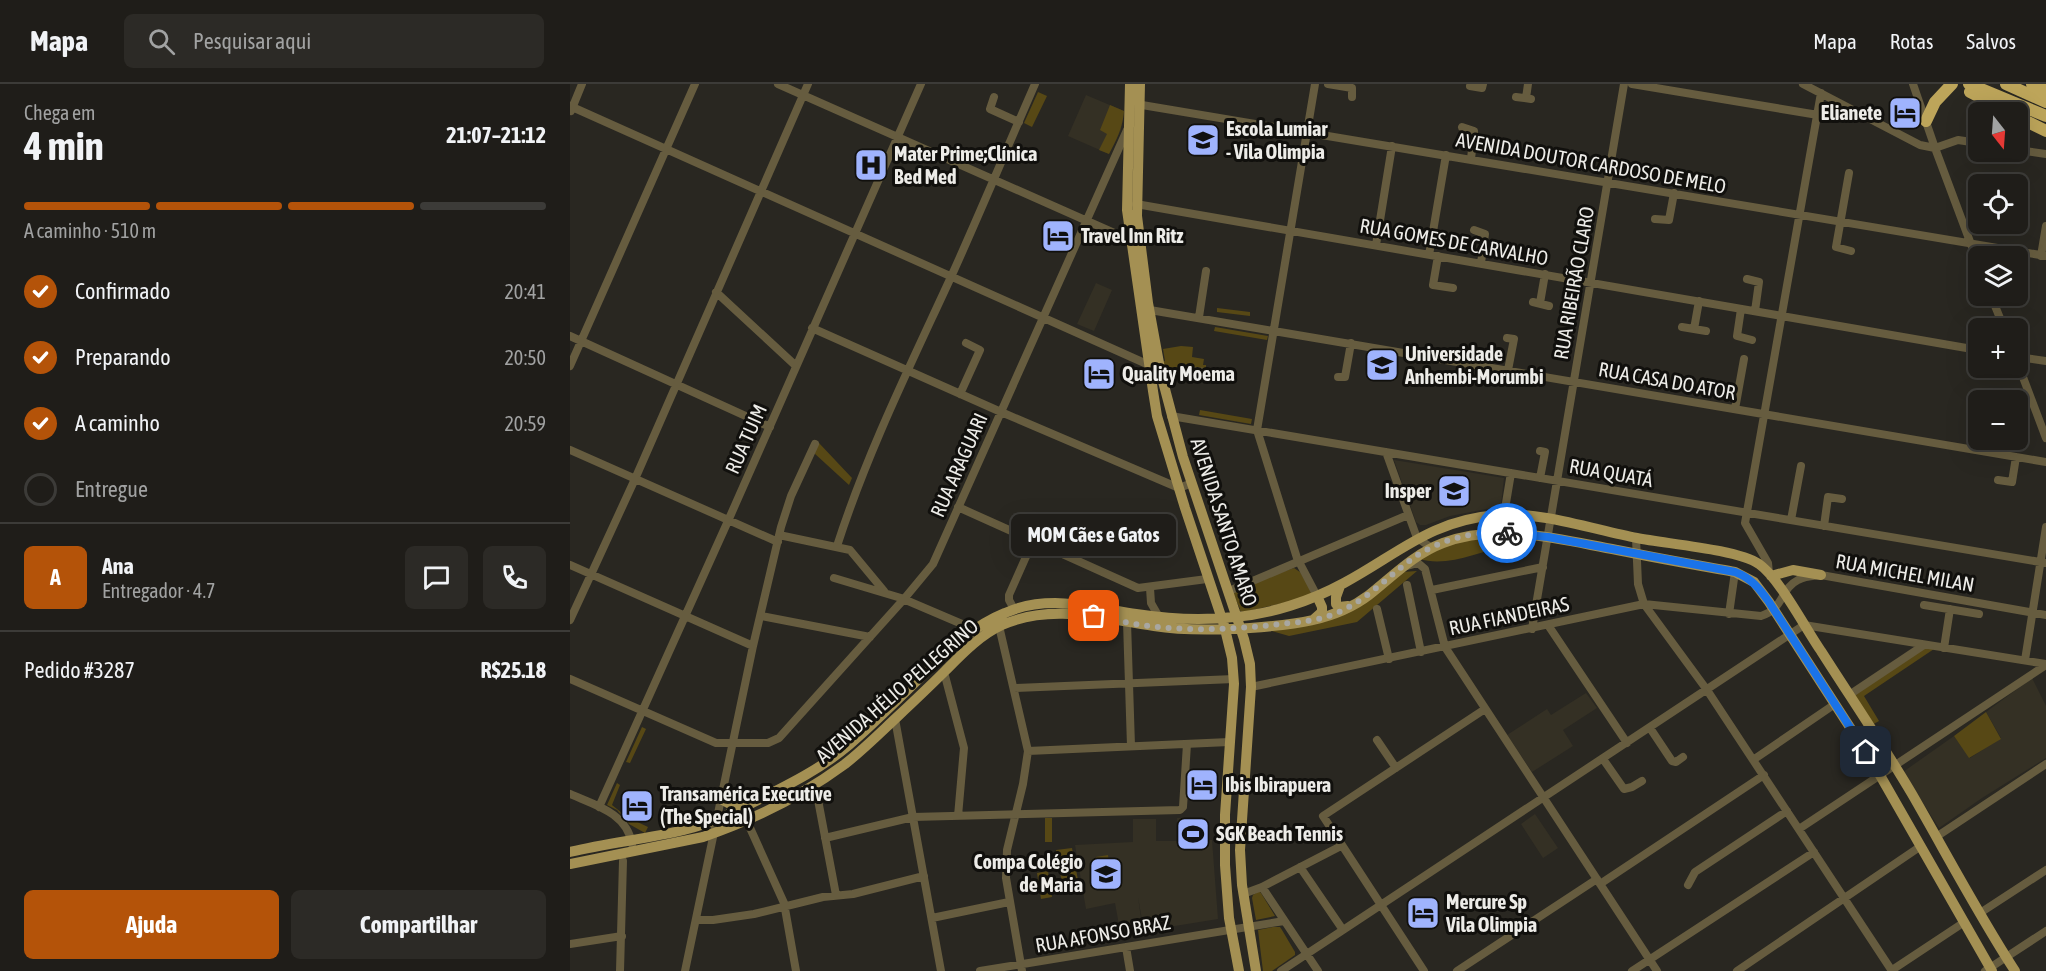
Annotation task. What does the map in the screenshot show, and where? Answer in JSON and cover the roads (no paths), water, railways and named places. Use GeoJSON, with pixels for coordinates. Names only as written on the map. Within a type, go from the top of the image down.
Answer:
{"type":"FeatureCollection","features":[{"type":"Feature","properties":{"kind":"highway"},"geometry":{"type":"LineString","coordinates":[[1926,121],[1935,102],[1952,84]]}},
{"type":"Feature","properties":{"kind":"highway"},"geometry":{"type":"LineString","coordinates":[[1964,84],[1972,93],[1987,102]]}},
{"type":"Feature","properties":{"kind":"highway"},"geometry":{"type":"LineString","coordinates":[[1969,84],[2046,116]]}},
{"type":"Feature","properties":{"kind":"highway"},"geometry":{"type":"LineString","coordinates":[[2006,84],[2046,102]]}},
{"type":"Feature","properties":{"kind":"highway"},"geometry":{"type":"LineString","coordinates":[[2032,84],[2046,90]]}},
{"type":"Feature","properties":{"kind":"highway"},"geometry":{"type":"LineString","coordinates":[[2028,122],[2046,131]]}},
{"type":"Feature","properties":{"kind":"main road","name":"AVENIDA SANTO AMARO"},"geometry":{"type":"LineString","coordinates":[[1130,84],[1135,104],[1135,239]]}},
{"type":"Feature","properties":{"kind":"main road","name":"AVENIDA SANTO AMARO"},"geometry":{"type":"LineString","coordinates":[[1140,84],[1129,124],[1126,200],[1135,239],[1157,416],[1232,658],[1234,679],[1224,837],[1226,892],[1239,971]]}},
{"type":"Feature","properties":{"kind":"main road","name":"AVENIDA SANTO AMARO"},"geometry":{"type":"LineString","coordinates":[[1145,309],[1171,416],[1229,591],[1250,664],[1251,687],[1240,837],[1243,894],[1256,971]]}},
{"type":"Feature","properties":{"kind":"main road","name":"AVENIDA HÉLIO PELLEGRINO"},"geometry":{"type":"LineString","coordinates":[[1239,623],[1340,586],[1417,538],[1454,523],[1504,515],[1551,520],[1636,538],[1738,555],[1757,564],[1770,575]]}},
{"type":"Feature","properties":{"kind":"main road","name":"AVENIDA HÉLIO PELLEGRINO"},"geometry":{"type":"LineString","coordinates":[[570,864],[716,820],[793,783],[848,746],[958,641],[982,624],[1014,609],[1063,603],[1084,604],[1159,617],[1223,623],[1310,621],[1332,615],[1355,604],[1414,558],[1432,548],[1466,536],[1496,532],[1548,537],[1735,572]]}},
{"type":"Feature","properties":{"kind":"main road"},"geometry":{"type":"LineString","coordinates":[[1821,575],[1793,570],[1770,575],[1894,765],[2015,971]]}},
{"type":"Feature","properties":{"kind":"main road"},"geometry":{"type":"LineString","coordinates":[[1735,572],[1754,582],[1880,774],[1989,970]]}},
{"type":"Feature","properties":{"kind":"main road"},"geometry":{"type":"LineString","coordinates":[[1340,586],[1336,604],[1342,607],[1355,604]]}},
{"type":"Feature","properties":{"kind":"main road"},"geometry":{"type":"LineString","coordinates":[[1310,621],[1319,617],[1322,612],[1317,596]]}},
{"type":"Feature","properties":{"kind":"main road","name":"AVENIDA HÉLIO PELLEGRINO"},"geometry":{"type":"LineString","coordinates":[[570,852],[713,833],[746,819],[814,784],[848,761],[945,672],[972,644],[999,626],[1038,614],[1053,613],[1078,613],[1186,629],[1223,623]]}},
{"type":"Feature","properties":{"kind":"main road"},"geometry":{"type":"LineString","coordinates":[[721,799],[732,805],[743,807]]}},
{"type":"Feature","properties":{"kind":"main road"},"geometry":{"type":"LineString","coordinates":[[1921,846],[1934,847],[1950,861]]}},
{"type":"Feature","properties":{"kind":"street"},"geometry":{"type":"LineString","coordinates":[[582,84],[571,108],[1149,365]]}},
{"type":"Feature","properties":{"kind":"street"},"geometry":{"type":"LineString","coordinates":[[570,366],[695,84]]}},
{"type":"Feature","properties":{"kind":"street"},"geometry":{"type":"LineString","coordinates":[[778,84],[1086,221],[1135,239]]}},
{"type":"Feature","properties":{"kind":"street"},"geometry":{"type":"LineString","coordinates":[[570,620],[635,479],[808,84]]}},
{"type":"Feature","properties":{"kind":"street","name":"RUA TUIM"},"geometry":{"type":"LineString","coordinates":[[599,807],[921,84]]}},
{"type":"Feature","properties":{"kind":"street"},"geometry":{"type":"LineString","coordinates":[[837,546],[859,485],[907,370],[1035,84]]}},
{"type":"Feature","properties":{"kind":"street"},"geometry":{"type":"LineString","coordinates":[[1315,84],[1257,430],[1299,562],[1317,596]]}},
{"type":"Feature","properties":{"kind":"street"},"geometry":{"type":"LineString","coordinates":[[1328,84],[1352,88],[1352,97]]}},
{"type":"Feature","properties":{"kind":"street"},"geometry":{"type":"LineString","coordinates":[[1470,86],[1482,88],[1483,84]]}},
{"type":"Feature","properties":{"kind":"street"},"geometry":{"type":"LineString","coordinates":[[1516,97],[1529,99],[1528,84]]}},
{"type":"Feature","properties":{"kind":"street","name":"RUA RIBEIRÃO CLARO"},"geometry":{"type":"LineString","coordinates":[[1532,629],[1624,84]]}},
{"type":"Feature","properties":{"kind":"street"},"geometry":{"type":"LineString","coordinates":[[1632,84],[1818,115]]}},
{"type":"Feature","properties":{"kind":"street"},"geometry":{"type":"LineString","coordinates":[[1803,84],[1920,145],[1935,148],[1958,140],[1968,142]]}},
{"type":"Feature","properties":{"kind":"street"},"geometry":{"type":"LineString","coordinates":[[1913,84],[1971,244]]}},
{"type":"Feature","properties":{"kind":"street"},"geometry":{"type":"LineString","coordinates":[[1770,575],[1768,563],[1746,526],[1747,513],[1821,93]]}},
{"type":"Feature","properties":{"kind":"street"},"geometry":{"type":"LineString","coordinates":[[994,97],[990,109],[1018,122]]}},
{"type":"Feature","properties":{"kind":"street","name":"AVENIDA DOUTOR CARDOSO DE MELO"},"geometry":{"type":"LineString","coordinates":[[1135,104],[2044,256]]}},
{"type":"Feature","properties":{"kind":"street","name":"RUA ARAGUARI"},"geometry":{"type":"LineString","coordinates":[[570,680],[716,743],[768,743],[777,740],[933,564],[1129,124]]}},
{"type":"Feature","properties":{"kind":"street"},"geometry":{"type":"LineString","coordinates":[[1462,127],[1474,131],[1471,159]]}},
{"type":"Feature","properties":{"kind":"street"},"geometry":{"type":"LineString","coordinates":[[1376,245],[1392,146]]}},
{"type":"Feature","properties":{"kind":"street"},"geometry":{"type":"LineString","coordinates":[[2028,151],[2046,154]]}},
{"type":"Feature","properties":{"kind":"street"},"geometry":{"type":"LineString","coordinates":[[1446,155],[1433,255],[1433,285],[1453,288]]}},
{"type":"Feature","properties":{"kind":"street"},"geometry":{"type":"LineString","coordinates":[[1849,173],[1836,247],[1851,251]]}},
{"type":"Feature","properties":{"kind":"street"},"geometry":{"type":"LineString","coordinates":[[1655,219],[1669,220],[1674,193]]}},
{"type":"Feature","properties":{"kind":"street","name":"RUA GOMES DE CARVALHO"},"geometry":{"type":"LineString","coordinates":[[1136,204],[1968,348]]}},
{"type":"Feature","properties":{"kind":"street"},"geometry":{"type":"LineString","coordinates":[[2044,256],[2046,226]]}},
{"type":"Feature","properties":{"kind":"street"},"geometry":{"type":"LineString","coordinates":[[1474,230],[1485,234],[1481,263]]}},
{"type":"Feature","properties":{"kind":"street"},"geometry":{"type":"LineString","coordinates":[[1199,317],[1206,271]]}},
{"type":"Feature","properties":{"kind":"street"},"geometry":{"type":"LineString","coordinates":[[1545,274],[1536,303],[1549,306]]}},
{"type":"Feature","properties":{"kind":"street"},"geometry":{"type":"LineString","coordinates":[[1747,279],[1759,282],[1755,311]]}},
{"type":"Feature","properties":{"kind":"street"},"geometry":{"type":"LineString","coordinates":[[716,292],[796,366]]}},
{"type":"Feature","properties":{"kind":"street"},"geometry":{"type":"LineString","coordinates":[[1694,329],[1699,301]]}},
{"type":"Feature","properties":{"kind":"street","name":"RUA CASA DO ATOR"},"geometry":{"type":"LineString","coordinates":[[1145,309],[2046,462]]}},
{"type":"Feature","properties":{"kind":"street"},"geometry":{"type":"LineString","coordinates":[[1741,309],[1737,336],[1752,340]]}},
{"type":"Feature","properties":{"kind":"street"},"geometry":{"type":"LineString","coordinates":[[1682,327],[1707,331]]}},
{"type":"Feature","properties":{"kind":"street"},"geometry":{"type":"LineString","coordinates":[[812,328],[1000,412],[1179,488],[1192,483]]}},
{"type":"Feature","properties":{"kind":"street"},"geometry":{"type":"LineString","coordinates":[[570,336],[770,426]]}},
{"type":"Feature","properties":{"kind":"street"},"geometry":{"type":"LineString","coordinates":[[1506,338],[1514,339],[1508,370]]}},
{"type":"Feature","properties":{"kind":"street"},"geometry":{"type":"LineString","coordinates":[[960,394],[980,350],[966,343]]}},
{"type":"Feature","properties":{"kind":"street"},"geometry":{"type":"LineString","coordinates":[[1338,377],[1345,377],[1351,343]]}},
{"type":"Feature","properties":{"kind":"street"},"geometry":{"type":"LineString","coordinates":[[2028,358],[2046,361]]}},
{"type":"Feature","properties":{"kind":"street"},"geometry":{"type":"LineString","coordinates":[[1735,409],[1744,359]]}},
{"type":"Feature","properties":{"kind":"street"},"geometry":{"type":"LineString","coordinates":[[1161,374],[1189,370],[1204,372]]}},
{"type":"Feature","properties":{"kind":"street"},"geometry":{"type":"LineString","coordinates":[[2023,378],[2046,438]]}},
{"type":"Feature","properties":{"kind":"street"},"geometry":{"type":"LineString","coordinates":[[2034,407],[2046,410]]}},
{"type":"Feature","properties":{"kind":"street","name":"RUA QUATÁ"},"geometry":{"type":"LineString","coordinates":[[1171,416],[2043,563]]}},
{"type":"Feature","properties":{"kind":"street"},"geometry":{"type":"LineString","coordinates":[[685,971],[753,646],[779,538],[791,496],[814,444]]}},
{"type":"Feature","properties":{"kind":"street"},"geometry":{"type":"LineString","coordinates":[[570,450],[728,521],[779,538],[837,546],[852,552],[885,592]]}},
{"type":"Feature","properties":{"kind":"street"},"geometry":{"type":"LineString","coordinates":[[1540,451],[1545,452],[1540,478]]}},
{"type":"Feature","properties":{"kind":"street"},"geometry":{"type":"LineString","coordinates":[[1386,452],[1417,538],[1432,548]]}},
{"type":"Feature","properties":{"kind":"street"},"geometry":{"type":"LineString","coordinates":[[1998,480],[2012,482],[2016,457]]}},
{"type":"Feature","properties":{"kind":"street"},"geometry":{"type":"LineString","coordinates":[[1791,520],[1802,466]]}},
{"type":"Feature","properties":{"kind":"street"},"geometry":{"type":"LineString","coordinates":[[1504,515],[1511,473]]}},
{"type":"Feature","properties":{"kind":"street"},"geometry":{"type":"LineString","coordinates":[[1824,526],[1828,497],[1842,499]]}},
{"type":"Feature","properties":{"kind":"street"},"geometry":{"type":"LineString","coordinates":[[958,507],[1134,587],[1150,588],[1207,579]]}},
{"type":"Feature","properties":{"kind":"street"},"geometry":{"type":"LineString","coordinates":[[1229,591],[1408,515]]}},
{"type":"Feature","properties":{"kind":"street"},"geometry":{"type":"LineString","coordinates":[[2025,660],[2032,612],[2043,563],[2046,527]]}},
{"type":"Feature","properties":{"kind":"street"},"geometry":{"type":"LineString","coordinates":[[1636,538],[1638,584],[1644,604],[1707,690],[1892,971],[1964,923]]}},
{"type":"Feature","properties":{"kind":"street"},"geometry":{"type":"LineString","coordinates":[[1014,609],[1009,595],[1033,541]]}},
{"type":"Feature","properties":{"kind":"street"},"geometry":{"type":"LineString","coordinates":[[1401,568],[1418,563],[1423,565],[1428,573],[1445,647],[1657,971]]}},
{"type":"Feature","properties":{"kind":"street"},"geometry":{"type":"LineString","coordinates":[[570,565],[753,646]]}},
{"type":"Feature","properties":{"kind":"street"},"geometry":{"type":"LineString","coordinates":[[1432,590],[1543,567]]}},
{"type":"Feature","properties":{"kind":"street"},"geometry":{"type":"LineString","coordinates":[[1729,614],[1735,572]]}},
{"type":"Feature","properties":{"kind":"street","name":"RUA MICHEL MILAN"},"geometry":{"type":"LineString","coordinates":[[1774,610],[1797,580],[1821,575],[2046,615]]}},
{"type":"Feature","properties":{"kind":"street"},"geometry":{"type":"LineString","coordinates":[[834,578],[885,592],[962,624]]}},
{"type":"Feature","properties":{"kind":"street"},"geometry":{"type":"LineString","coordinates":[[1407,585],[1421,652]]}},
{"type":"Feature","properties":{"kind":"street"},"geometry":{"type":"LineString","coordinates":[[1150,588],[1151,603],[1159,617]]}},
{"type":"Feature","properties":{"kind":"street","name":"RUA FIANDEIRAS"},"geometry":{"type":"LineString","coordinates":[[1251,687],[1644,604],[1756,616],[1774,610]]}},
{"type":"Feature","properties":{"kind":"street"},"geometry":{"type":"LineString","coordinates":[[1924,605],[1979,614]]}},
{"type":"Feature","properties":{"kind":"street"},"geometry":{"type":"LineString","coordinates":[[1377,609],[1389,659]]}},
{"type":"Feature","properties":{"kind":"street"},"geometry":{"type":"LineString","coordinates":[[1944,648],[1950,609]]}},
{"type":"Feature","properties":{"kind":"street"},"geometry":{"type":"LineString","coordinates":[[760,616],[870,637]]}},
{"type":"Feature","properties":{"kind":"street"},"geometry":{"type":"LineString","coordinates":[[1127,622],[1131,746]]}},
{"type":"Feature","properties":{"kind":"street"},"geometry":{"type":"LineString","coordinates":[[1548,625],[1627,742]]}},
{"type":"Feature","properties":{"kind":"street"},"geometry":{"type":"LineString","coordinates":[[1281,971],[1804,625],[2046,665]]}},
{"type":"Feature","properties":{"kind":"street"},"geometry":{"type":"LineString","coordinates":[[999,626],[1028,751],[1006,863],[1009,902],[1021,968]]}},
{"type":"Feature","properties":{"kind":"street"},"geometry":{"type":"LineString","coordinates":[[1849,695],[1924,645]]}},
{"type":"Feature","properties":{"kind":"street"},"geometry":{"type":"LineString","coordinates":[[1799,829],[2046,665]]}},
{"type":"Feature","properties":{"kind":"street"},"geometry":{"type":"LineString","coordinates":[[945,672],[964,748],[958,816]]}},
{"type":"Feature","properties":{"kind":"street"},"geometry":{"type":"LineString","coordinates":[[1014,688],[1234,679]]}},
{"type":"Feature","properties":{"kind":"street"},"geometry":{"type":"LineString","coordinates":[[1754,760],[1835,704]]}},
{"type":"Feature","properties":{"kind":"street"},"geometry":{"type":"LineString","coordinates":[[1424,971],[1341,846],[1324,815],[1485,709]]}},
{"type":"Feature","properties":{"kind":"street"},"geometry":{"type":"LineString","coordinates":[[895,719],[941,971]]}},
{"type":"Feature","properties":{"kind":"street"},"geometry":{"type":"LineString","coordinates":[[1650,728],[1672,760],[1676,762],[1683,758]]}},
{"type":"Feature","properties":{"kind":"street"},"geometry":{"type":"LineString","coordinates":[[1377,740],[1396,768]]}},
{"type":"Feature","properties":{"kind":"street"},"geometry":{"type":"LineString","coordinates":[[1028,751],[1229,742]]}},
{"type":"Feature","properties":{"kind":"street"},"geometry":{"type":"LineString","coordinates":[[825,838],[913,817],[1180,810],[1183,807],[1187,744]]}},
{"type":"Feature","properties":{"kind":"street"},"geometry":{"type":"LineString","coordinates":[[1603,759],[1624,789],[1642,781]]}},
{"type":"Feature","properties":{"kind":"street"},"geometry":{"type":"LineString","coordinates":[[1936,837],[2046,764]]}},
{"type":"Feature","properties":{"kind":"street"},"geometry":{"type":"LineString","coordinates":[[1457,971],[1764,776]]}},
{"type":"Feature","properties":{"kind":"street"},"geometry":{"type":"LineString","coordinates":[[814,784],[836,895]]}},
{"type":"Feature","properties":{"kind":"street"},"geometry":{"type":"LineString","coordinates":[[570,794],[620,819],[628,830],[632,845]]}},
{"type":"Feature","properties":{"kind":"street"},"geometry":{"type":"LineString","coordinates":[[1688,885],[1695,872],[1787,811]]}},
{"type":"Feature","properties":{"kind":"street"},"geometry":{"type":"LineString","coordinates":[[746,819],[785,907],[796,971]]}},
{"type":"Feature","properties":{"kind":"street"},"geometry":{"type":"LineString","coordinates":[[1243,894],[1262,887],[1341,846]]}},
{"type":"Feature","properties":{"kind":"street"},"geometry":{"type":"LineString","coordinates":[[1737,971],[1921,846]]}},
{"type":"Feature","properties":{"kind":"street"},"geometry":{"type":"LineString","coordinates":[[1632,971],[1814,852]]}},
{"type":"Feature","properties":{"kind":"street"},"geometry":{"type":"LineString","coordinates":[[620,971],[623,861]]}},
{"type":"Feature","properties":{"kind":"street"},"geometry":{"type":"LineString","coordinates":[[1300,867],[1342,930]]}},
{"type":"Feature","properties":{"kind":"street"},"geometry":{"type":"LineString","coordinates":[[1980,914],[2046,870]]}},
{"type":"Feature","properties":{"kind":"street"},"geometry":{"type":"LineString","coordinates":[[696,920],[713,920],[785,907],[823,897],[853,894],[924,876]]}},
{"type":"Feature","properties":{"kind":"street"},"geometry":{"type":"LineString","coordinates":[[1262,887],[1318,971]]}},
{"type":"Feature","properties":{"kind":"street"},"geometry":{"type":"LineString","coordinates":[[932,918],[1009,902]]}},
{"type":"Feature","properties":{"kind":"street","name":"RUA AFONSO BRAZ"},"geometry":{"type":"LineString","coordinates":[[980,971],[1021,968],[1126,947],[1284,921]]}},
{"type":"Feature","properties":{"kind":"street"},"geometry":{"type":"LineString","coordinates":[[1989,970],[2046,931]]}},
{"type":"Feature","properties":{"kind":"street"},"geometry":{"type":"LineString","coordinates":[[570,944],[622,936]]}},
{"type":"Feature","properties":{"kind":"street"},"geometry":{"type":"LineString","coordinates":[[1126,947],[1130,971]]}},
{"type":"Feature","properties":{"kind":"place","name":"Elianete"},"geometry":{"type":"Point","coordinates":[1905,113]}},
{"type":"Feature","properties":{"kind":"place","name":"Escola Lumiar - Vila Olimpia"},"geometry":{"type":"Point","coordinates":[1203,140]}},
{"type":"Feature","properties":{"kind":"place","name":"Mater Prime;Clínica Bed Med"},"geometry":{"type":"Point","coordinates":[871,165]}},
{"type":"Feature","properties":{"kind":"place","name":"Travel Inn Ritz"},"geometry":{"type":"Point","coordinates":[1058,236]}},
{"type":"Feature","properties":{"kind":"place","name":"Universidade Anhembi-Morumbi"},"geometry":{"type":"Point","coordinates":[1382,365]}},
{"type":"Feature","properties":{"kind":"place","name":"Quality Moema"},"geometry":{"type":"Point","coordinates":[1099,374]}},
{"type":"Feature","properties":{"kind":"place","name":"Insper"},"geometry":{"type":"Point","coordinates":[1454,491]}},
{"type":"Feature","properties":{"kind":"place","name":"MOM Cães e Gatos"},"geometry":{"type":"Point","coordinates":[1094,616]}},
{"type":"Feature","properties":{"kind":"place","name":"Ibis Ibirapuera"},"geometry":{"type":"Point","coordinates":[1202,785]}},
{"type":"Feature","properties":{"kind":"place","name":"Transamérica Executive (The Special)"},"geometry":{"type":"Point","coordinates":[637,806]}},
{"type":"Feature","properties":{"kind":"place","name":"SGK Beach Tennis"},"geometry":{"type":"Point","coordinates":[1193,834]}},
{"type":"Feature","properties":{"kind":"place","name":"Compa Colégio de Maria"},"geometry":{"type":"Point","coordinates":[1106,874]}},
{"type":"Feature","properties":{"kind":"place","name":"Mercure Sp Vila Olimpia"},"geometry":{"type":"Point","coordinates":[1423,913]}}]}
